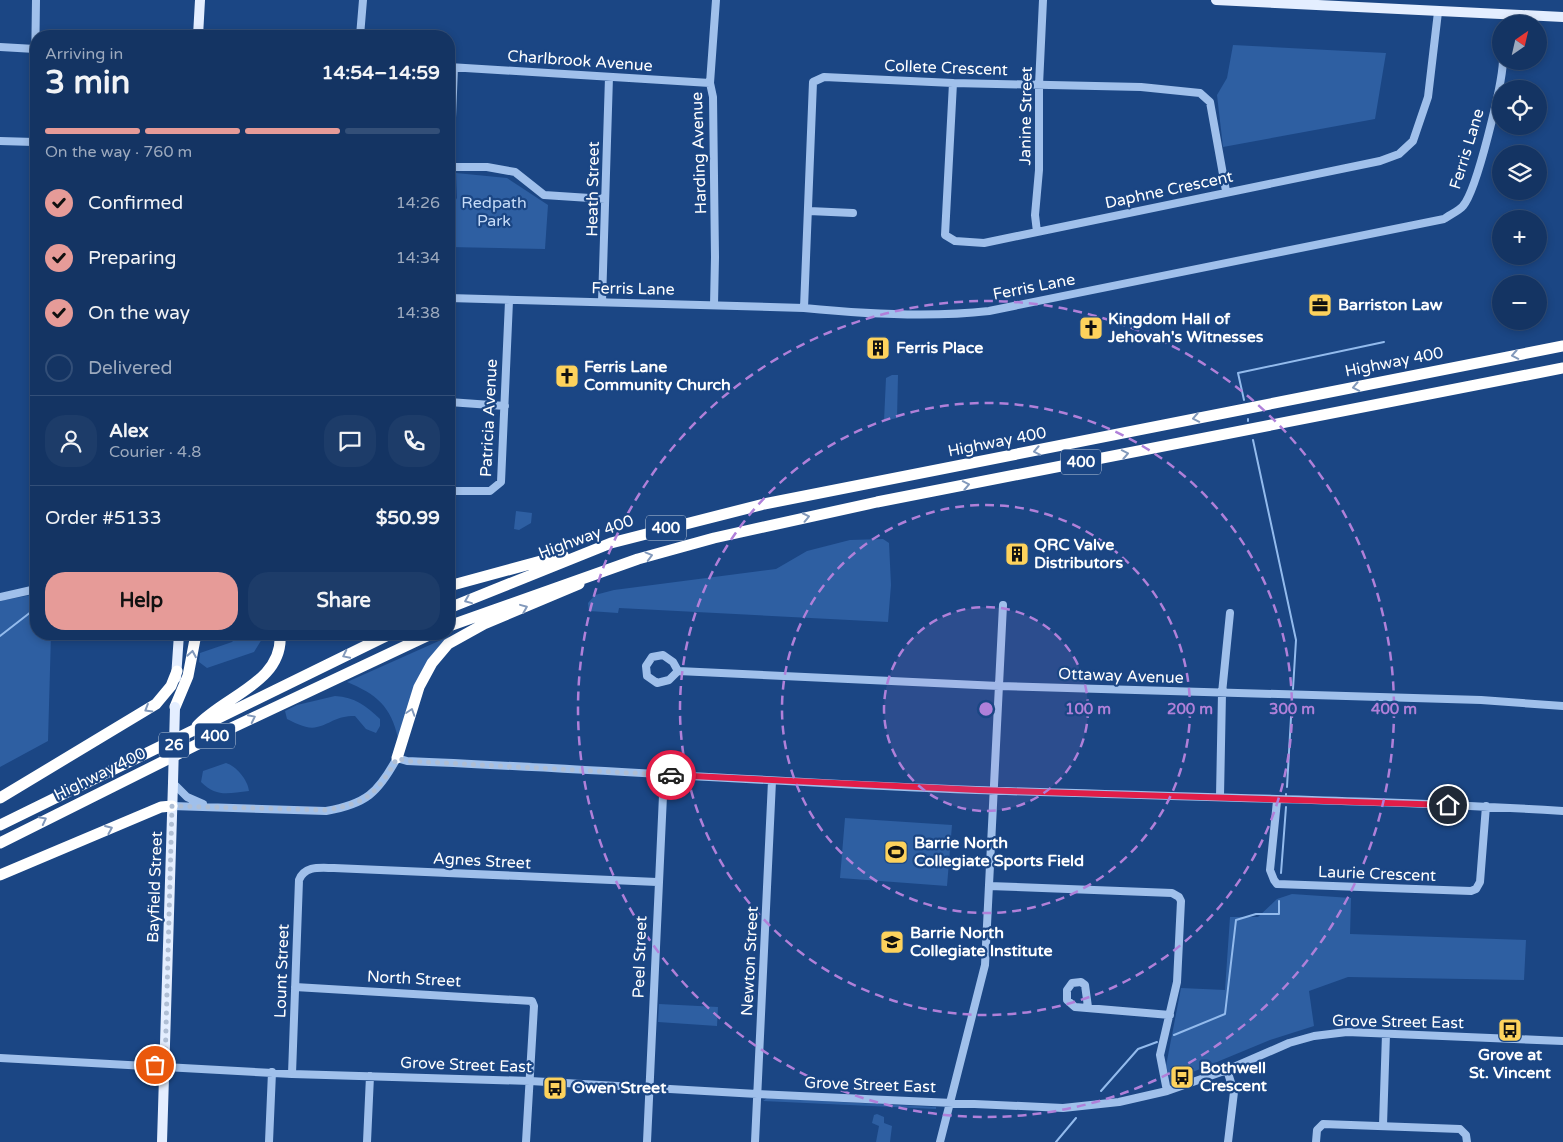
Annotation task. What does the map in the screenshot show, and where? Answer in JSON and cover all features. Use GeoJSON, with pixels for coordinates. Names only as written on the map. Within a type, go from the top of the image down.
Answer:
{"type":"FeatureCollection","features":[{"type":"Feature","properties":{"kind":"highway","name":"Highway 400"},"geometry":{"type":"LineString","coordinates":[[455,606],[611,543],[764,504],[1563,346]]}},
{"type":"Feature","properties":{"kind":"highway","name":"400"},"geometry":{"type":"LineString","coordinates":[[455,624],[602,570],[714,538],[877,502],[1563,368]]}},
{"type":"Feature","properties":{"kind":"highway"},"geometry":{"type":"LineString","coordinates":[[455,584],[611,543]]}},
{"type":"Feature","properties":{"kind":"highway"},"geometry":{"type":"LineString","coordinates":[[397,758],[419,687],[432,663],[448,644],[484,624],[571,589],[602,570]]}},
{"type":"Feature","properties":{"kind":"highway"},"geometry":{"type":"LineString","coordinates":[[174,707],[188,676],[195,640]]}},
{"type":"Feature","properties":{"kind":"highway"},"geometry":{"type":"LineString","coordinates":[[192,732],[207,716],[267,672],[279,651],[280,640]]}},
{"type":"Feature","properties":{"kind":"highway","name":"Highway 400"},"geometry":{"type":"LineString","coordinates":[[0,825],[378,640]]}},
{"type":"Feature","properties":{"kind":"highway","name":"Highway 400"},"geometry":{"type":"LineString","coordinates":[[0,843],[206,740],[418,640]]}},
{"type":"Feature","properties":{"kind":"highway"},"geometry":{"type":"LineString","coordinates":[[0,798],[156,704],[171,686],[177,671]]}},
{"type":"Feature","properties":{"kind":"highway"},"geometry":{"type":"LineString","coordinates":[[0,876],[161,807],[172,806]]}},
{"type":"Feature","properties":{"kind":"main road"},"geometry":{"type":"LineString","coordinates":[[198,30],[200,0]]}},
{"type":"Feature","properties":{"kind":"main road"},"geometry":{"type":"LineString","coordinates":[[1216,0],[1358,3],[1492,18]]}},
{"type":"Feature","properties":{"kind":"main road"},"geometry":{"type":"LineString","coordinates":[[1548,17],[1563,16]]}},
{"type":"Feature","properties":{"kind":"main road","name":"Bayfield Street"},"geometry":{"type":"LineString","coordinates":[[162,1142],[174,707],[179,640]]}},
{"type":"Feature","properties":{"kind":"street"},"geometry":{"type":"LineString","coordinates":[[35,30],[36,0]]}},
{"type":"Feature","properties":{"kind":"street"},"geometry":{"type":"LineString","coordinates":[[360,30],[363,0]]}},
{"type":"Feature","properties":{"kind":"street","name":"Harding Avenue"},"geometry":{"type":"LineString","coordinates":[[714,304],[713,97],[710,83],[716,0]]}},
{"type":"Feature","properties":{"kind":"street","name":"Janine Street"},"geometry":{"type":"LineString","coordinates":[[1037,232],[1035,215],[1039,170],[1039,85],[1043,0]]}},
{"type":"Feature","properties":{"kind":"street","name":"Daphne Crescent"},"geometry":{"type":"LineString","coordinates":[[953,83],[946,235],[955,241],[984,243],[1380,161],[1399,154],[1414,141],[1428,97],[1438,12]]}},
{"type":"Feature","properties":{"kind":"street"},"geometry":{"type":"LineString","coordinates":[[0,48],[30,49]]}},
{"type":"Feature","properties":{"kind":"street","name":"Charlbrook Avenue"},"geometry":{"type":"LineString","coordinates":[[455,67],[710,83]]}},
{"type":"Feature","properties":{"kind":"street","name":"Ferris Lane"},"geometry":{"type":"LineString","coordinates":[[455,298],[509,301],[714,304],[804,308],[858,313],[960,314],[989,310],[1444,219],[1463,206],[1473,183],[1490,127],[1501,70]]}},
{"type":"Feature","properties":{"kind":"street","name":"Heath Street"},"geometry":{"type":"LineString","coordinates":[[602,302],[610,77]]}},
{"type":"Feature","properties":{"kind":"street","name":"Collete Crescent"},"geometry":{"type":"LineString","coordinates":[[804,308],[813,82],[824,77],[953,83],[1141,87],[1200,93],[1210,102],[1226,192]]}},
{"type":"Feature","properties":{"kind":"street"},"geometry":{"type":"LineString","coordinates":[[0,140],[30,142]]}},
{"type":"Feature","properties":{"kind":"street"},"geometry":{"type":"LineString","coordinates":[[455,167],[487,166],[515,172],[544,195],[606,199]]}},
{"type":"Feature","properties":{"kind":"street"},"geometry":{"type":"LineString","coordinates":[[808,211],[853,213]]}},
{"type":"Feature","properties":{"kind":"street","name":"Patricia Avenue"},"geometry":{"type":"LineString","coordinates":[[455,491],[486,492],[498,486],[502,477],[509,301]]}},
{"type":"Feature","properties":{"kind":"street"},"geometry":{"type":"LineString","coordinates":[[455,402],[505,406]]}},
{"type":"Feature","properties":{"kind":"street"},"geometry":{"type":"LineString","coordinates":[[0,597],[30,590]]}},
{"type":"Feature","properties":{"kind":"street"},"geometry":{"type":"LineString","coordinates":[[940,1142],[985,966],[1003,605]]}},
{"type":"Feature","properties":{"kind":"street"},"geometry":{"type":"LineString","coordinates":[[1220,796],[1222,693],[1230,613]]}},
{"type":"Feature","properties":{"kind":"street","name":"Ottaway Avenue"},"geometry":{"type":"LineString","coordinates":[[678,671],[999,686],[1481,700],[1563,706]]}},
{"type":"Feature","properties":{"kind":"street"},"geometry":{"type":"LineString","coordinates":[[172,806],[326,810],[353,805],[364,800],[378,788],[397,758],[407,761],[772,781],[993,790],[1220,796],[1277,801],[1486,806],[1563,811]]}},
{"type":"Feature","properties":{"kind":"street","name":"Peel Street"},"geometry":{"type":"LineString","coordinates":[[647,1142],[657,882],[664,774]]}},
{"type":"Feature","properties":{"kind":"street","name":"Newton Street"},"geometry":{"type":"LineString","coordinates":[[755,1142],[772,781]]}},
{"type":"Feature","properties":{"kind":"street"},"geometry":{"type":"LineString","coordinates":[[173,783],[187,797],[208,806]]}},
{"type":"Feature","properties":{"kind":"street","name":"Laurie Crescent"},"geometry":{"type":"LineString","coordinates":[[1277,801],[1270,870],[1277,884],[1471,891],[1476,889],[1480,882],[1486,806]]}},
{"type":"Feature","properties":{"kind":"street","name":"Agnes Street"},"geometry":{"type":"LineString","coordinates":[[305,871],[334,868],[657,882]]}},
{"type":"Feature","properties":{"kind":"street","name":"Lount Street"},"geometry":{"type":"LineString","coordinates":[[292,1074],[299,880],[305,871]]}},
{"type":"Feature","properties":{"kind":"street"},"geometry":{"type":"LineString","coordinates":[[989,886],[1176,894],[1181,901],[1176,982],[1160,1055],[1167,1091]]}},
{"type":"Feature","properties":{"kind":"street","name":"North Street"},"geometry":{"type":"LineString","coordinates":[[295,987],[532,1001],[534,1006],[530,1081]]}},
{"type":"Feature","properties":{"kind":"street"},"geometry":{"type":"LineString","coordinates":[[1088,1007],[1170,1015]]}},
{"type":"Feature","properties":{"kind":"street","name":"Grove Street East"},"geometry":{"type":"LineString","coordinates":[[0,1058],[292,1074],[530,1081],[1063,1108],[1120,1102],[1167,1091],[1227,1070],[1268,1051],[1314,1036],[1346,1032],[1563,1041]]}},
{"type":"Feature","properties":{"kind":"street"},"geometry":{"type":"LineString","coordinates":[[1383,1125],[1386,1034]]}},
{"type":"Feature","properties":{"kind":"street"},"geometry":{"type":"LineString","coordinates":[[1227,1070],[1234,1092],[1228,1142]]}},
{"type":"Feature","properties":{"kind":"street"},"geometry":{"type":"LineString","coordinates":[[269,1142],[272,1072]]}},
{"type":"Feature","properties":{"kind":"street"},"geometry":{"type":"LineString","coordinates":[[367,1142],[370,1076]]}},
{"type":"Feature","properties":{"kind":"street"},"geometry":{"type":"LineString","coordinates":[[526,1142],[530,1081]]}},
{"type":"Feature","properties":{"kind":"street"},"geometry":{"type":"LineString","coordinates":[[1316,1142],[1317,1130],[1323,1124],[1383,1125],[1460,1130],[1466,1135],[1467,1142]]}},
{"type":"Feature","properties":{"kind":"green space"},"geometry":{"type":"Polygon","coordinates":[[[1233,45],[1386,53],[1375,119],[1223,147],[1217,95],[1227,78],[1233,45]]]}},
{"type":"Feature","properties":{"kind":"green space","name":"Redpath Park"},"geometry":{"type":"Polygon","coordinates":[[[456,173],[507,178],[548,205],[545,249],[455,247],[455,201],[457,198],[456,173]]]}},
{"type":"Feature","properties":{"kind":"green space"},"geometry":{"type":"Polygon","coordinates":[[[898,375],[897,418],[884,421],[886,378],[898,375]]]}},
{"type":"Feature","properties":{"kind":"green space"},"geometry":{"type":"Polygon","coordinates":[[[516,511],[532,513],[531,523],[519,530],[514,529],[516,511]]]}},
{"type":"Feature","properties":{"kind":"green space"},"geometry":{"type":"Polygon","coordinates":[[[883,539],[889,543],[891,585],[888,622],[619,608],[618,613],[589,611],[588,603],[595,595],[614,590],[776,569],[807,551],[850,540],[883,539]]]}},
{"type":"Feature","properties":{"kind":"green space"},"geometry":{"type":"Polygon","coordinates":[[[30,595],[30,640],[51,640],[48,741],[0,767],[0,601],[30,595]]]}},
{"type":"Feature","properties":{"kind":"green space"},"geometry":{"type":"Polygon","coordinates":[[[234,640],[261,640],[254,652],[207,668],[199,662],[200,653],[234,640]]]}},
{"type":"Feature","properties":{"kind":"green space"},"geometry":{"type":"Polygon","coordinates":[[[441,640],[447,640],[427,663],[398,738],[391,717],[381,702],[366,691],[347,682],[441,640]]]}},
{"type":"Feature","properties":{"kind":"green space"},"geometry":{"type":"Polygon","coordinates":[[[335,696],[354,700],[375,714],[380,719],[380,726],[376,733],[366,729],[355,716],[338,718],[313,728],[302,726],[287,719],[285,711],[297,705],[335,696]]]}},
{"type":"Feature","properties":{"kind":"green space"},"geometry":{"type":"Polygon","coordinates":[[[226,763],[234,767],[241,774],[249,791],[223,793],[212,790],[201,782],[203,771],[226,763]]]}},
{"type":"Feature","properties":{"kind":"green space","name":"Barrie North Collegiate Sports Field"},"geometry":{"type":"Polygon","coordinates":[[[845,818],[952,825],[947,886],[840,878],[845,818]]]}},
{"type":"Feature","properties":{"kind":"green space"},"geometry":{"type":"Polygon","coordinates":[[[1292,894],[1351,898],[1350,934],[1526,940],[1524,980],[1348,977],[1309,991],[1314,1026],[1270,1040],[1171,1081],[1166,1066],[1181,988],[1225,990],[1230,917],[1258,917],[1277,899],[1292,894]]]}},
{"type":"Feature","properties":{"kind":"green space"},"geometry":{"type":"Polygon","coordinates":[[[659,1004],[718,1007],[717,1026],[658,1022],[659,1004]]]}},
{"type":"Feature","properties":{"kind":"green space"},"geometry":{"type":"Polygon","coordinates":[[[767,1098],[936,1107],[936,1109],[763,1101],[767,1098]]]}},
{"type":"Feature","properties":{"kind":"green space"},"geometry":{"type":"Polygon","coordinates":[[[877,1114],[884,1117],[884,1123],[892,1126],[890,1142],[876,1142],[879,1126],[872,1123],[874,1115],[877,1114]]]}},
{"type":"Feature","properties":{"kind":"waterway"},"geometry":{"type":"LineString","coordinates":[[1244,400],[1238,373],[1384,342]]}},
{"type":"Feature","properties":{"kind":"waterway"},"geometry":{"type":"LineString","coordinates":[[1253,440],[1296,640],[1293,689]]}},
{"type":"Feature","properties":{"kind":"waterway"},"geometry":{"type":"LineString","coordinates":[[0,636],[30,613]]}},
{"type":"Feature","properties":{"kind":"waterway"},"geometry":{"type":"LineString","coordinates":[[1287,787],[1292,700]]}},
{"type":"Feature","properties":{"kind":"waterway"},"geometry":{"type":"LineString","coordinates":[[1281,873],[1286,807]]}},
{"type":"Feature","properties":{"kind":"waterway"},"geometry":{"type":"LineString","coordinates":[[1174,1035],[1225,1014],[1236,920],[1256,914],[1279,914],[1279,901]]}},
{"type":"Feature","properties":{"kind":"waterway"},"geometry":{"type":"LineString","coordinates":[[1101,1091],[1138,1049],[1157,1042]]}},
{"type":"Feature","properties":{"kind":"waterway"},"geometry":{"type":"LineString","coordinates":[[1056,1142],[1076,1118]]}},
{"type":"Feature","properties":{"kind":"way so far"},"geometry":{"type":"LineString","coordinates":[[155,1065],[165,1066],[172,806],[326,810],[340,808],[353,805],[373,793],[383,783],[397,758],[407,761],[631,771],[671,775]]}},
{"type":"Feature","properties":{"kind":"place","name":"Barriston Law"},"geometry":{"type":"Point","coordinates":[1320,305]}},
{"type":"Feature","properties":{"kind":"place","name":"Kingdom Hall of Jehovah's Witnesses"},"geometry":{"type":"Point","coordinates":[1091,328]}},
{"type":"Feature","properties":{"kind":"place","name":"Ferris Place"},"geometry":{"type":"Point","coordinates":[878,348]}},
{"type":"Feature","properties":{"kind":"place","name":"Ferris Lane Community Church"},"geometry":{"type":"Point","coordinates":[567,376]}},
{"type":"Feature","properties":{"kind":"place","name":"QRC Valve Distributors"},"geometry":{"type":"Point","coordinates":[1017,554]}},
{"type":"Feature","properties":{"kind":"place","name":"Barrie North Collegiate Sports Field"},"geometry":{"type":"Point","coordinates":[896,852]}},
{"type":"Feature","properties":{"kind":"place","name":"Barrie North Collegiate Institute"},"geometry":{"type":"Point","coordinates":[892,942]}},
{"type":"Feature","properties":{"kind":"place","name":"Grove at St. Vincent"},"geometry":{"type":"Point","coordinates":[1510,1030]}},
{"type":"Feature","properties":{"kind":"place","name":"Bothwell Crescent"},"geometry":{"type":"Point","coordinates":[1182,1077]}},
{"type":"Feature","properties":{"kind":"place","name":"Owen Street"},"geometry":{"type":"Point","coordinates":[555,1088]}},
{"type":"Feature","properties":{"kind":"route"},"geometry":{"type":"LineString","coordinates":[[671,775],[979,790],[1220,796],[1277,801],[1448,805]]}}]}
